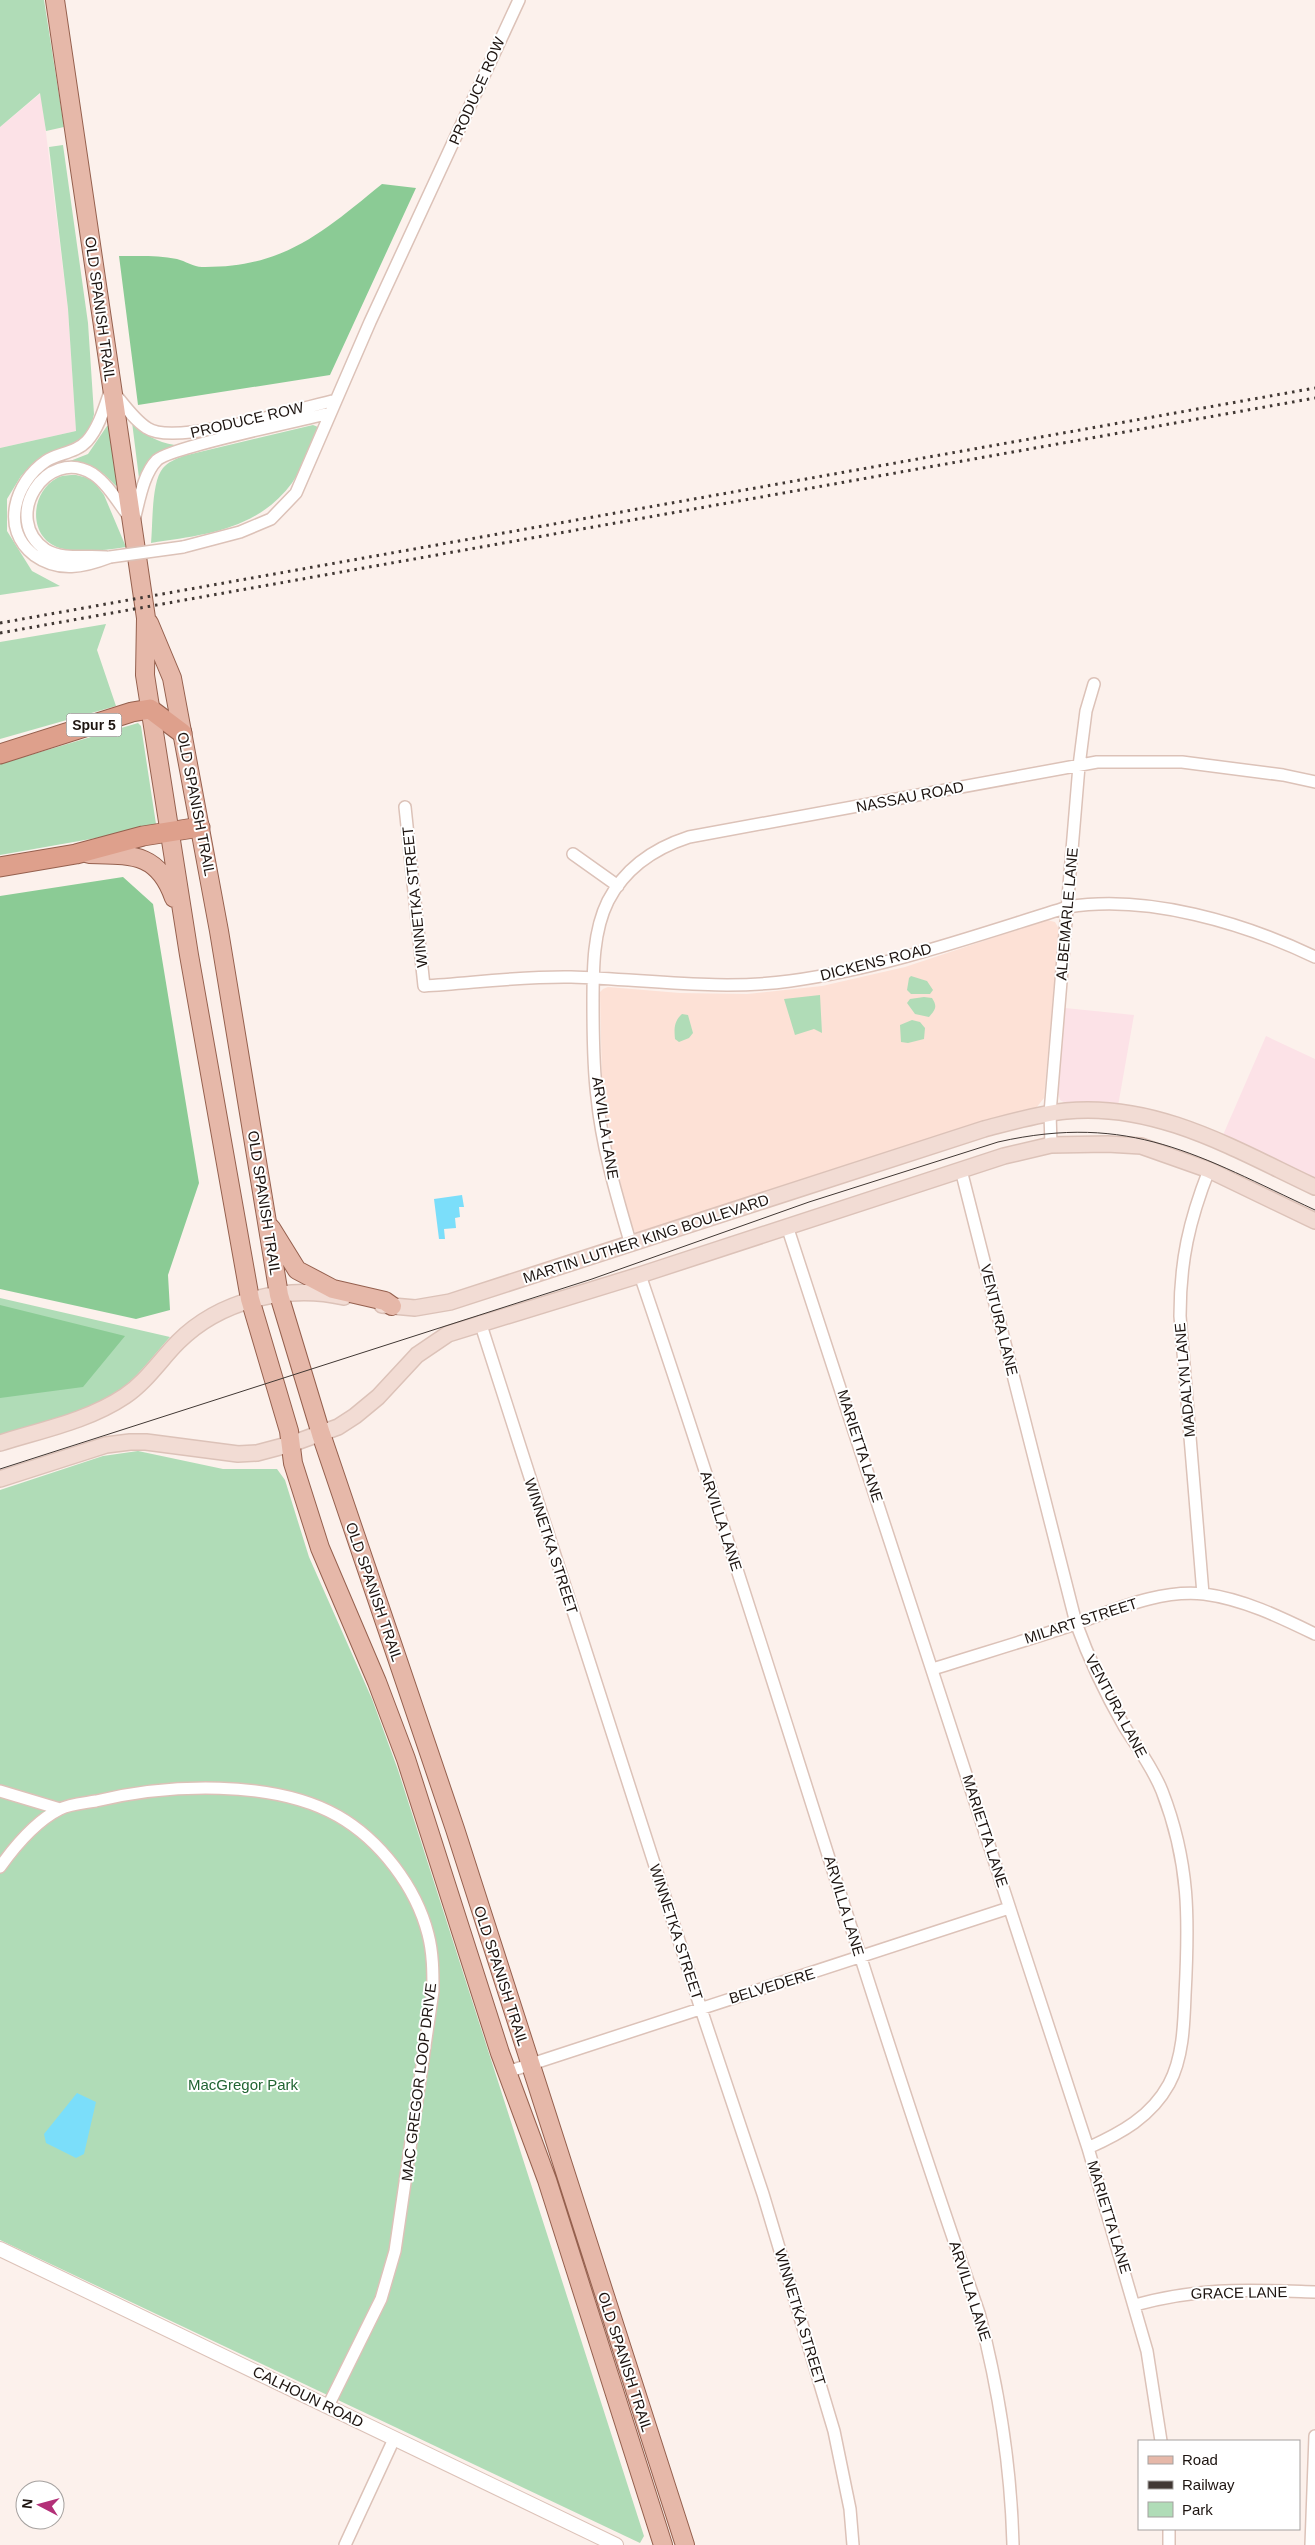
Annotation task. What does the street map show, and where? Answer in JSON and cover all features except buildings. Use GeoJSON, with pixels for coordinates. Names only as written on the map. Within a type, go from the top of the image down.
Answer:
{"type":"FeatureCollection","features":[{"type":"Feature","properties":{"kind":"highway"},"geometry":{"type":"LineString","coordinates":[[150,708],[182,732]]}},
{"type":"Feature","properties":{"kind":"highway","name":"Spur 5"},"geometry":{"type":"LineString","coordinates":[[0,754],[150,708]]}},
{"type":"Feature","properties":{"kind":"highway"},"geometry":{"type":"LineString","coordinates":[[0,867],[76,854],[169,832],[200,827]]}},
{"type":"Feature","properties":{"kind":"main road","name":"OLD SPANISH TRAIL"},"geometry":{"type":"LineString","coordinates":[[55,0],[146,618],[145,675],[169,832],[250,1299],[291,1444],[293,1463],[320,1548],[377,1682],[406,1759],[507,2072],[547,2180],[663,2545]]}},
{"type":"Feature","properties":{"kind":"main road","name":"OLD SPANISH TRAIL"},"geometry":{"type":"LineString","coordinates":[[146,618],[172,678],[243,1072],[265,1219],[279,1295],[321,1434],[455,1830],[529,2065],[685,2545]]}},
{"type":"Feature","properties":{"kind":"main road"},"geometry":{"type":"LineString","coordinates":[[76,854],[130,855],[145,860],[160,872],[170,886],[180,932],[190,955]]}},
{"type":"Feature","properties":{"kind":"main road","name":"MARTIN LUTHER KING BOULEVARD"},"geometry":{"type":"LineString","coordinates":[[0,1443],[110,1405],[127,1395],[191,1329],[229,1307],[250,1299],[279,1295],[335,1295],[392,1306],[429,1307],[630,1246],[984,1129],[1050,1113],[1069,1111],[1121,1113],[1179,1124],[1315,1187]]}},
{"type":"Feature","properties":{"kind":"main road","name":"MARTIN LUTHER KING BOULEVARD"},"geometry":{"type":"LineString","coordinates":[[0,1479],[106,1445],[130,1442],[146,1442],[238,1454],[258,1453],[291,1444],[338,1427],[367,1407],[417,1355],[448,1334],[480,1322],[640,1275],[1004,1156],[1051,1145],[1107,1144],[1141,1146],[1209,1170],[1315,1221]]}},
{"type":"Feature","properties":{"kind":"main road"},"geometry":{"type":"LineString","coordinates":[[265,1219],[290,1262],[297,1270],[333,1289],[385,1301],[392,1306]]}},
{"type":"Feature","properties":{"kind":"street","name":"PRODUCE ROW"},"geometry":{"type":"LineString","coordinates":[[133,522],[106,487],[92,474],[72,468],[55,471],[36,483],[29,497],[25,516],[31,534],[38,544],[60,556],[110,557],[183,547],[240,532],[271,519],[296,493],[330,413],[519,0]]}},
{"type":"Feature","properties":{"kind":"street","name":"PRODUCE ROW"},"geometry":{"type":"LineString","coordinates":[[110,557],[86,566],[58,567],[42,561],[31,552],[21,539],[14,516],[18,493],[27,477],[47,460],[73,451],[87,441],[98,421],[111,389],[148,429],[164,435],[190,434],[336,400]]}},
{"type":"Feature","properties":{"kind":"street","name":"PRODUCE ROW"},"geometry":{"type":"LineString","coordinates":[[133,522],[147,475],[158,459],[190,448],[330,413]]}},
{"type":"Feature","properties":{"kind":"street","name":"ALBEMARLE LANE"},"geometry":{"type":"LineString","coordinates":[[1051,1145],[1050,1113],[1079,766],[1086,711],[1094,684]]}},
{"type":"Feature","properties":{"kind":"street","name":"NASSAU ROAD"},"geometry":{"type":"LineString","coordinates":[[593,978],[596,940],[603,916],[618,886],[635,865],[669,844],[689,837],[1079,766],[1128,760],[1182,762],[1283,775],[1315,782]]}},
{"type":"Feature","properties":{"kind":"street","name":"WINNETKA STREET"},"geometry":{"type":"LineString","coordinates":[[405,808],[424,986]]}},
{"type":"Feature","properties":{"kind":"street"},"geometry":{"type":"LineString","coordinates":[[573,854],[618,886]]}},
{"type":"Feature","properties":{"kind":"street","name":"DICKENS ROAD"},"geometry":{"type":"LineString","coordinates":[[424,986],[568,977],[714,985],[789,981],[839,973],[891,960],[1068,907],[1085,904],[1121,905],[1172,911],[1213,919],[1242,927],[1315,957]]}},
{"type":"Feature","properties":{"kind":"street","name":"ARVILLA LANE"},"geometry":{"type":"LineString","coordinates":[[593,978],[597,1098],[609,1167],[630,1246]]}},
{"type":"Feature","properties":{"kind":"street","name":"VENTURA LANE"},"geometry":{"type":"LineString","coordinates":[[961,1170],[1076,1623],[1090,1660],[1107,1695],[1161,1790],[1180,1850],[1186,1886],[1189,1925],[1180,2050],[1170,2083],[1153,2107],[1136,2122],[1088,2148]]}},
{"type":"Feature","properties":{"kind":"street","name":"MADALYN LANE"},"geometry":{"type":"LineString","coordinates":[[1203,1594],[1180,1293],[1183,1252],[1190,1224],[1209,1170]]}},
{"type":"Feature","properties":{"kind":"street","name":"MARIETTA LANE"},"geometry":{"type":"LineString","coordinates":[[787,1226],[1088,2148],[1147,2351],[1161,2440]]}},
{"type":"Feature","properties":{"kind":"street","name":"ARVILLA LANE"},"geometry":{"type":"LineString","coordinates":[[640,1275],[762,1646],[861,1958],[979,2313],[993,2369],[1005,2436],[1014,2545]]}},
{"type":"Feature","properties":{"kind":"street","name":"WINNETKA STREET"},"geometry":{"type":"LineString","coordinates":[[480,1322],[701,2009],[763,2194],[834,2431],[850,2509],[853,2545]]}},
{"type":"Feature","properties":{"kind":"street","name":"MILART STREET"},"geometry":{"type":"LineString","coordinates":[[933,1669],[1076,1623],[1108,1610],[1143,1601],[1203,1594],[1236,1601],[1263,1610],[1315,1634]]}},
{"type":"Feature","properties":{"kind":"street","name":"MAC GREGOR LOOP DRIVE"},"geometry":{"type":"LineString","coordinates":[[0,1867],[32,1830],[60,1809],[106,1798],[183,1787],[260,1793],[304,1802],[339,1817],[366,1836],[397,1872],[412,1893],[422,1913],[432,1957],[433,1991],[400,2227],[381,2299],[328,2406]]}},
{"type":"Feature","properties":{"kind":"street"},"geometry":{"type":"LineString","coordinates":[[0,1791],[60,1809]]}},
{"type":"Feature","properties":{"kind":"street","name":"BELVEDERE"},"geometry":{"type":"LineString","coordinates":[[507,2072],[861,1958],[1009,1908]]}},
{"type":"Feature","properties":{"kind":"street","name":"CALHOUN ROAD"},"geometry":{"type":"LineString","coordinates":[[0,2249],[616,2545]]}},
{"type":"Feature","properties":{"kind":"street","name":"GRACE LANE"},"geometry":{"type":"LineString","coordinates":[[1135,2305],[1167,2296],[1216,2290],[1315,2292]]}},
{"type":"Feature","properties":{"kind":"street"},"geometry":{"type":"LineString","coordinates":[[1311,2545],[1315,2436]]}},
{"type":"Feature","properties":{"kind":"street"},"geometry":{"type":"LineString","coordinates":[[345,2545],[394,2439]]}},
{"type":"Feature","properties":{"kind":"street"},"geometry":{"type":"LineString","coordinates":[[1169,2530],[1169,2545]]}},
{"type":"Feature","properties":{"kind":"shaded area"},"geometry":{"type":"Polygon","coordinates":[[[41,93],[68,309],[76,431],[0,448],[0,127],[41,93]]]}},
{"type":"Feature","properties":{"kind":"shaded area"},"geometry":{"type":"Polygon","coordinates":[[[1047,920],[1055,922],[1059,929],[1044,1098],[1036,1108],[643,1233],[636,1233],[631,1227],[612,1147],[602,1083],[600,992],[603,989],[608,987],[680,993],[747,994],[822,986],[905,967],[1047,920]]]}},
{"type":"Feature","properties":{"kind":"shaded area"},"geometry":{"type":"Polygon","coordinates":[[[1065,1008],[1134,1015],[1118,1106],[1067,1104],[1060,1100],[1058,1093],[1065,1008]]]}},
{"type":"Feature","properties":{"kind":"shaded area"},"geometry":{"type":"Polygon","coordinates":[[[1266,1036],[1315,1059],[1315,1180],[1223,1135],[1266,1036]]]}},
{"type":"Feature","properties":{"kind":"green space"},"geometry":{"type":"Polygon","coordinates":[[[0,0],[44,0],[64,127],[46,131],[40,93],[0,127],[0,0]]]}},
{"type":"Feature","properties":{"kind":"green space"},"geometry":{"type":"Polygon","coordinates":[[[63,145],[88,323],[94,414],[90,432],[69,450],[43,455],[21,476],[7,499],[7,531],[32,571],[60,586],[0,595],[0,448],[76,431],[68,309],[49,147],[63,145]]]}},
{"type":"Feature","properties":{"kind":"green space"},"geometry":{"type":"Polygon","coordinates":[[[382,184],[416,188],[330,375],[138,405],[119,256],[170,258],[202,267],[231,266],[256,261],[279,254],[321,232],[382,184]]]}},
{"type":"Feature","properties":{"kind":"green space"},"geometry":{"type":"Polygon","coordinates":[[[132,422],[151,437],[175,445],[163,451],[155,458],[142,479],[139,478],[132,422]]]}},
{"type":"Feature","properties":{"kind":"green space"},"geometry":{"type":"Polygon","coordinates":[[[110,425],[118,484],[116,486],[96,469],[85,464],[70,461],[88,454],[107,426],[110,425]]]}},
{"type":"Feature","properties":{"kind":"green space"},"geometry":{"type":"Polygon","coordinates":[[[313,425],[318,427],[296,477],[278,499],[263,511],[229,528],[191,537],[151,543],[156,483],[167,464],[183,456],[313,425]]]}},
{"type":"Feature","properties":{"kind":"green space"},"geometry":{"type":"Polygon","coordinates":[[[76,475],[92,479],[104,495],[126,547],[79,551],[52,545],[44,537],[38,528],[36,517],[41,495],[47,485],[57,478],[76,475]]]}},
{"type":"Feature","properties":{"kind":"green space"},"geometry":{"type":"Polygon","coordinates":[[[106,624],[97,650],[116,706],[0,739],[0,642],[106,624]]]}},
{"type":"Feature","properties":{"kind":"green space"},"geometry":{"type":"Polygon","coordinates":[[[138,723],[141,726],[156,824],[153,828],[0,855],[0,764],[138,723]]]}},
{"type":"Feature","properties":{"kind":"green space"},"geometry":{"type":"Polygon","coordinates":[[[123,877],[153,904],[199,1183],[168,1275],[170,1310],[136,1319],[0,1289],[0,896],[123,877]]]}},
{"type":"Feature","properties":{"kind":"green space"},"geometry":{"type":"Polygon","coordinates":[[[911,976],[927,981],[933,990],[930,994],[911,994],[907,990],[911,976]]]}},
{"type":"Feature","properties":{"kind":"green space"},"geometry":{"type":"Polygon","coordinates":[[[820,995],[822,1033],[814,1029],[795,1035],[784,999],[820,995]]]}},
{"type":"Feature","properties":{"kind":"green space"},"geometry":{"type":"Polygon","coordinates":[[[932,998],[935,1004],[934,1010],[929,1017],[915,1014],[907,1003],[910,999],[932,998]]]}},
{"type":"Feature","properties":{"kind":"green space"},"geometry":{"type":"Polygon","coordinates":[[[682,1014],[688,1015],[693,1033],[689,1038],[679,1042],[675,1039],[675,1029],[677,1019],[682,1014]]]}},
{"type":"Feature","properties":{"kind":"green space"},"geometry":{"type":"Polygon","coordinates":[[[912,1020],[920,1022],[925,1028],[924,1039],[908,1043],[901,1042],[900,1025],[912,1020]]]}},
{"type":"Feature","properties":{"kind":"green space"},"geometry":{"type":"Polygon","coordinates":[[[0,1298],[170,1337],[130,1381],[102,1402],[59,1419],[0,1435],[0,1298]]]}},
{"type":"Feature","properties":{"kind":"green space"},"geometry":{"type":"Polygon","coordinates":[[[0,1305],[125,1336],[83,1387],[0,1398],[0,1305]]]}},
{"type":"Feature","properties":{"kind":"green space","name":"MacGregor Park"},"geometry":{"type":"Polygon","coordinates":[[[138,1451],[223,1469],[277,1469],[285,1480],[309,1557],[372,1699],[398,1770],[644,2536],[640,2543],[0,2240],[0,1490],[103,1456],[138,1451]]]}},
{"type":"Feature","properties":{"kind":"water"},"geometry":{"type":"Polygon","coordinates":[[[462,1195],[464,1207],[459,1207],[460,1217],[455,1218],[456,1228],[444,1229],[445,1239],[439,1239],[434,1199],[462,1195]]]}},
{"type":"Feature","properties":{"kind":"water"},"geometry":{"type":"Polygon","coordinates":[[[77,2093],[96,2102],[84,2154],[76,2158],[46,2143],[44,2134],[77,2093]]]}},
{"type":"Feature","properties":{"kind":"tram line"},"geometry":{"type":"LineString","coordinates":[[0,1469],[592,1279],[809,1202],[998,1142],[1045,1134],[1087,1132],[1126,1136],[1163,1144],[1199,1157],[1315,1210]]}},
{"type":"Feature","properties":{"kind":"railway"},"geometry":{"type":"LineString","coordinates":[[0,623],[1315,388]]}},
{"type":"Feature","properties":{"kind":"railway"},"geometry":{"type":"LineString","coordinates":[[0,633],[1315,398]]}}]}
